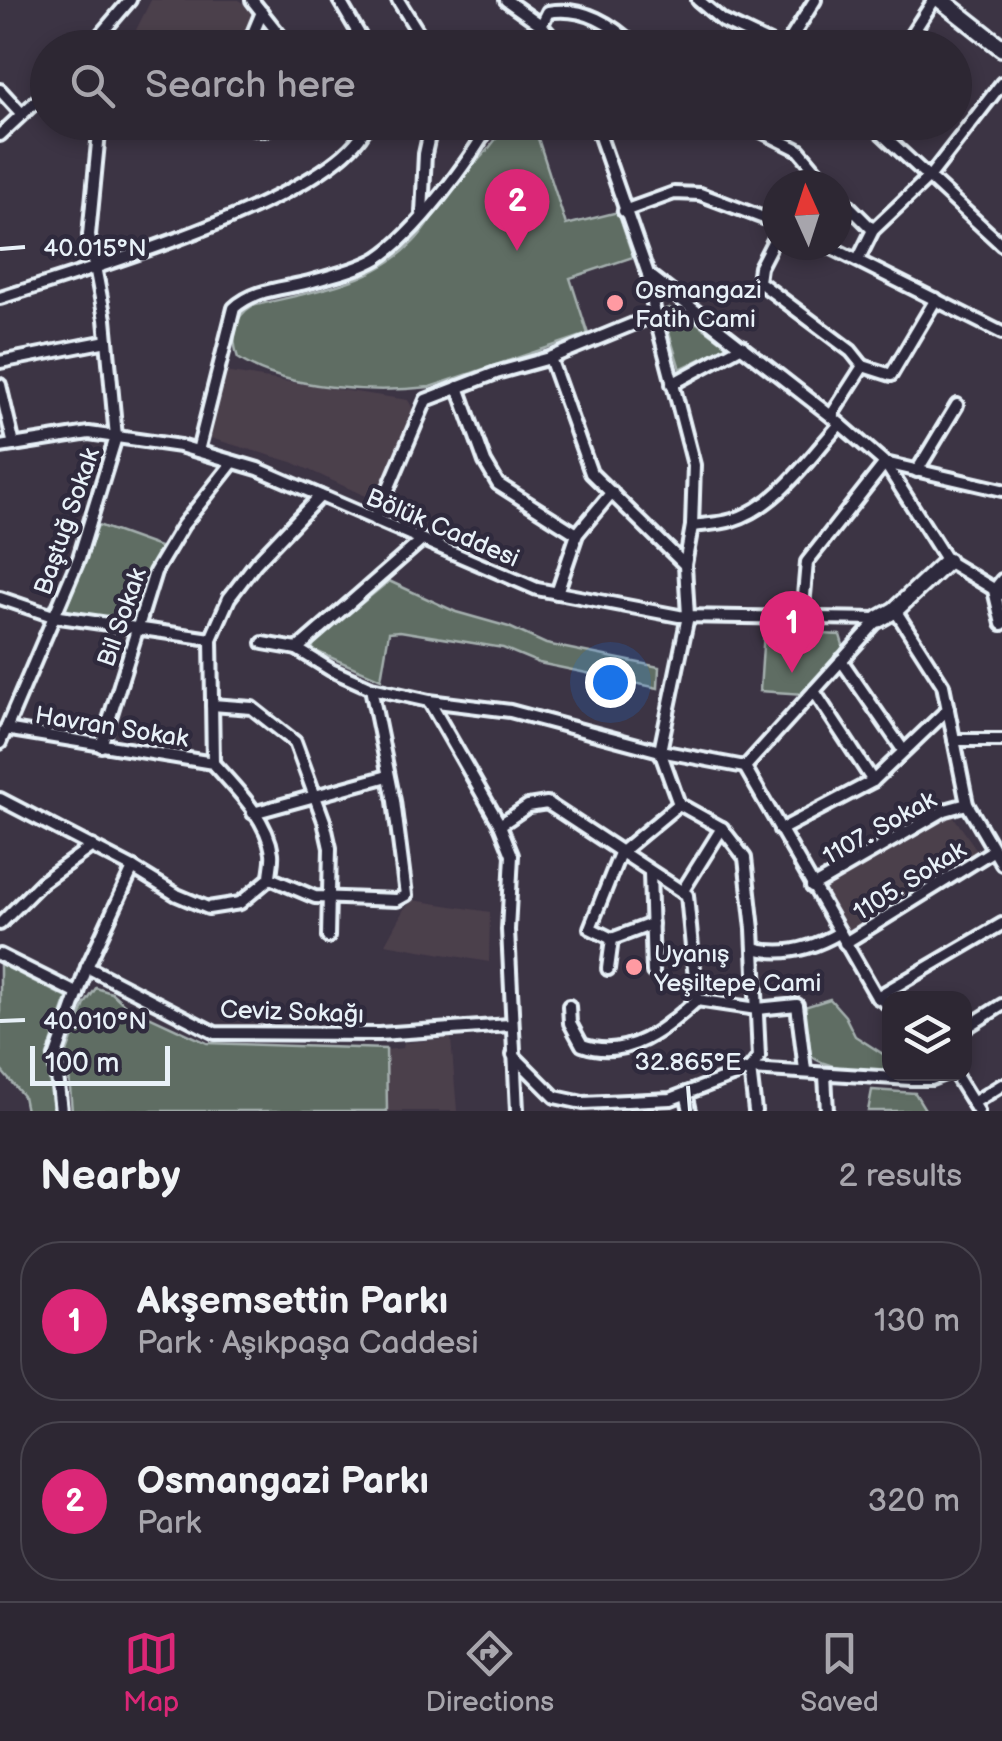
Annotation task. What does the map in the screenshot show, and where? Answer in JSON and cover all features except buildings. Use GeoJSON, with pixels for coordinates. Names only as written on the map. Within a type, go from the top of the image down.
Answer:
{"type":"FeatureCollection","features":[{"type":"Feature","properties":{"kind":"street"},"geometry":{"type":"LineString","coordinates":[[107,30],[130,0]]}},
{"type":"Feature","properties":{"kind":"street"},"geometry":{"type":"LineString","coordinates":[[252,0],[276,30]]}},
{"type":"Feature","properties":{"kind":"street"},"geometry":{"type":"LineString","coordinates":[[338,0],[356,30]]}},
{"type":"Feature","properties":{"kind":"street"},"geometry":{"type":"LineString","coordinates":[[398,0],[417,30]]}},
{"type":"Feature","properties":{"kind":"street"},"geometry":{"type":"LineString","coordinates":[[506,0],[545,30]]}},
{"type":"Feature","properties":{"kind":"street"},"geometry":{"type":"LineString","coordinates":[[698,0],[723,21],[743,30]]}},
{"type":"Feature","properties":{"kind":"street"},"geometry":{"type":"LineString","coordinates":[[794,30],[815,0]]}},
{"type":"Feature","properties":{"kind":"street"},"geometry":{"type":"LineString","coordinates":[[916,30],[938,0],[1002,48]]}},
{"type":"Feature","properties":{"kind":"street"},"geometry":{"type":"LineString","coordinates":[[539,30],[548,12],[570,4],[618,30]]}},
{"type":"Feature","properties":{"kind":"street"},"geometry":{"type":"LineString","coordinates":[[254,30],[262,12]]}},
{"type":"Feature","properties":{"kind":"street"},"geometry":{"type":"LineString","coordinates":[[972,122],[1002,83]]}},
{"type":"Feature","properties":{"kind":"street"},"geometry":{"type":"LineString","coordinates":[[0,90],[22,114]]}},
{"type":"Feature","properties":{"kind":"street"},"geometry":{"type":"LineString","coordinates":[[0,136],[30,107]]}},
{"type":"Feature","properties":{"kind":"street","name":"Baştuğ Sokak"},"geometry":{"type":"LineString","coordinates":[[0,744],[79,558],[116,436],[107,341],[89,235],[98,140]]}},
{"type":"Feature","properties":{"kind":"street"},"geometry":{"type":"LineString","coordinates":[[0,298],[95,268],[262,204],[318,175],[359,140]]}},
{"type":"Feature","properties":{"kind":"street"},"geometry":{"type":"LineString","coordinates":[[422,214],[428,140]]}},
{"type":"Feature","properties":{"kind":"street"},"geometry":{"type":"LineString","coordinates":[[198,451],[234,308],[257,293],[312,282],[375,260],[404,239],[481,140]]}},
{"type":"Feature","properties":{"kind":"street"},"geometry":{"type":"LineString","coordinates":[[602,140],[648,274],[654,316],[694,466],[692,526],[685,565],[688,616],[660,750],[679,804],[722,828],[744,858],[754,948],[759,1057],[750,1068],[754,1111]]}},
{"type":"Feature","properties":{"kind":"street"},"geometry":{"type":"LineString","coordinates":[[779,140],[799,150],[816,170]]}},
{"type":"Feature","properties":{"kind":"street"},"geometry":{"type":"LineString","coordinates":[[889,140],[1002,244]]}},
{"type":"Feature","properties":{"kind":"street"},"geometry":{"type":"LineString","coordinates":[[858,260],[873,230],[930,176],[958,140]]}},
{"type":"Feature","properties":{"kind":"street"},"geometry":{"type":"LineString","coordinates":[[624,211],[674,193],[700,194],[762,217]]}},
{"type":"Feature","properties":{"kind":"street"},"geometry":{"type":"LineString","coordinates":[[852,209],[873,230]]}},
{"type":"Feature","properties":{"kind":"street"},"geometry":{"type":"LineString","coordinates":[[852,257],[1002,334]]}},
{"type":"Feature","properties":{"kind":"street"},"geometry":{"type":"LineString","coordinates":[[764,260],[758,281],[851,351],[863,366],[892,375],[936,299]]}},
{"type":"Feature","properties":{"kind":"street"},"geometry":{"type":"LineString","coordinates":[[648,274],[885,463],[947,561],[1000,588],[1002,624]]}},
{"type":"Feature","properties":{"kind":"street"},"geometry":{"type":"LineString","coordinates":[[374,520],[426,400],[550,358],[654,316]]}},
{"type":"Feature","properties":{"kind":"street"},"geometry":{"type":"LineString","coordinates":[[0,362],[107,341]]}},
{"type":"Feature","properties":{"kind":"street"},"geometry":{"type":"LineString","coordinates":[[672,384],[742,346]]}},
{"type":"Feature","properties":{"kind":"street"},"geometry":{"type":"LineString","coordinates":[[550,358],[591,474],[685,565]]}},
{"type":"Feature","properties":{"kind":"street"},"geometry":{"type":"LineString","coordinates":[[692,526],[732,521],[760,506],[786,485],[835,420],[863,366]]}},
{"type":"Feature","properties":{"kind":"street"},"geometry":{"type":"LineString","coordinates":[[0,385],[14,445]]}},
{"type":"Feature","properties":{"kind":"street"},"geometry":{"type":"LineString","coordinates":[[458,387],[485,462],[498,484],[577,534]]}},
{"type":"Feature","properties":{"kind":"street"},"geometry":{"type":"LineString","coordinates":[[916,471],[957,405]]}},
{"type":"Feature","properties":{"kind":"street","name":"Bölük Caddesi"},"geometry":{"type":"LineString","coordinates":[[0,447],[89,433],[198,451],[320,496],[537,589],[557,593],[688,616],[879,619]]}},
{"type":"Feature","properties":{"kind":"street","name":"Bil Sokak"},"geometry":{"type":"LineString","coordinates":[[101,746],[154,572],[182,525],[233,462]]}},
{"type":"Feature","properties":{"kind":"street"},"geometry":{"type":"LineString","coordinates":[[885,463],[1002,490]]}},
{"type":"Feature","properties":{"kind":"street"},"geometry":{"type":"LineString","coordinates":[[802,618],[807,562],[885,463]]}},
{"type":"Feature","properties":{"kind":"street"},"geometry":{"type":"LineString","coordinates":[[557,593],[577,534],[612,492]]}},
{"type":"Feature","properties":{"kind":"street"},"geometry":{"type":"LineString","coordinates":[[0,799],[208,908],[240,903],[270,878],[272,854],[253,813],[213,763],[211,640],[228,598],[254,564],[320,496]]}},
{"type":"Feature","properties":{"kind":"street"},"geometry":{"type":"LineString","coordinates":[[296,649],[422,540]]}},
{"type":"Feature","properties":{"kind":"street"},"geometry":{"type":"LineString","coordinates":[[745,767],[879,619],[895,610],[947,561]]}},
{"type":"Feature","properties":{"kind":"street"},"geometry":{"type":"LineString","coordinates":[[0,598],[54,616],[211,640]]}},
{"type":"Feature","properties":{"kind":"street"},"geometry":{"type":"LineString","coordinates":[[895,610],[943,685],[967,804],[1002,864]]}},
{"type":"Feature","properties":{"kind":"street"},"geometry":{"type":"LineString","coordinates":[[262,643],[296,649],[371,688],[429,701],[510,711],[660,750],[745,767],[882,1000]]}},
{"type":"Feature","properties":{"kind":"street"},"geometry":{"type":"LineString","coordinates":[[841,660],[903,750]]}},
{"type":"Feature","properties":{"kind":"street"},"geometry":{"type":"LineString","coordinates":[[270,878],[315,897],[397,900],[406,895],[404,862],[371,688]]}},
{"type":"Feature","properties":{"kind":"street"},"geometry":{"type":"LineString","coordinates":[[814,691],[872,780]]}},
{"type":"Feature","properties":{"kind":"street"},"geometry":{"type":"LineString","coordinates":[[429,701],[500,825],[512,855],[508,930],[517,1111]]}},
{"type":"Feature","properties":{"kind":"street"},"geometry":{"type":"LineString","coordinates":[[212,705],[252,708],[295,742],[330,848],[328,937]]}},
{"type":"Feature","properties":{"kind":"street"},"geometry":{"type":"LineString","coordinates":[[780,830],[872,780],[948,709]]}},
{"type":"Feature","properties":{"kind":"street","name":"Havran Sokak"},"geometry":{"type":"LineString","coordinates":[[5,729],[213,763]]}},
{"type":"Feature","properties":{"kind":"street"},"geometry":{"type":"LineString","coordinates":[[954,740],[1002,740]]}},
{"type":"Feature","properties":{"kind":"street"},"geometry":{"type":"LineString","coordinates":[[253,813],[388,776]]}},
{"type":"Feature","properties":{"kind":"street"},"geometry":{"type":"LineString","coordinates":[[500,825],[528,806],[546,803],[687,895],[697,1000]]}},
{"type":"Feature","properties":{"kind":"street"},"geometry":{"type":"LineString","coordinates":[[652,924],[612,939],[590,928],[620,853],[679,804]]}},
{"type":"Feature","properties":{"kind":"street","name":"1107. Sokak"},"geometry":{"type":"LineString","coordinates":[[812,887],[945,810],[967,804]]}},
{"type":"Feature","properties":{"kind":"street"},"geometry":{"type":"LineString","coordinates":[[682,892],[722,828]]}},
{"type":"Feature","properties":{"kind":"street"},"geometry":{"type":"LineString","coordinates":[[0,924],[42,882],[92,846]]}},
{"type":"Feature","properties":{"kind":"street","name":"1105. Sokak"},"geometry":{"type":"LineString","coordinates":[[754,948],[767,952],[792,950],[842,938],[994,850]]}},
{"type":"Feature","properties":{"kind":"street"},"geometry":{"type":"LineString","coordinates":[[61,1111],[55,1058],[87,967],[133,868]]}},
{"type":"Feature","properties":{"kind":"street"},"geometry":{"type":"LineString","coordinates":[[650,872],[654,972]]}},
{"type":"Feature","properties":{"kind":"street"},"geometry":{"type":"LineString","coordinates":[[877,997],[1002,924]]}},
{"type":"Feature","properties":{"kind":"street"},"geometry":{"type":"LineString","coordinates":[[608,968],[612,939]]}},
{"type":"Feature","properties":{"kind":"street"},"geometry":{"type":"LineString","coordinates":[[0,955],[78,994]]}},
{"type":"Feature","properties":{"kind":"street","name":"Ceviz Sokağı"},"geometry":{"type":"LineString","coordinates":[[87,967],[215,1033],[379,1034],[510,1025]]}},
{"type":"Feature","properties":{"kind":"street"},"geometry":{"type":"LineString","coordinates":[[568,1006],[570,1023],[582,1045],[596,1050],[651,1038],[697,1000],[757,1009],[797,1005],[806,1070]]}},
{"type":"Feature","properties":{"kind":"street"},"geometry":{"type":"LineString","coordinates":[[972,1024],[1002,1005]]}},
{"type":"Feature","properties":{"kind":"street"},"geometry":{"type":"LineString","coordinates":[[513,1055],[555,1097],[597,1107],[671,1099],[750,1068],[882,1078]]}},
{"type":"Feature","properties":{"kind":"street"},"geometry":{"type":"LineString","coordinates":[[825,1076],[827,1111]]}},
{"type":"Feature","properties":{"kind":"street"},"geometry":{"type":"LineString","coordinates":[[959,1081],[976,1107],[1002,1085]]}},
{"type":"Feature","properties":{"kind":"street"},"geometry":{"type":"LineString","coordinates":[[686,1094],[690,1111]]}},
{"type":"Feature","properties":{"kind":"shaded area"},"geometry":{"type":"Polygon","coordinates":[[[151,0],[238,0],[256,11],[247,30],[136,30],[151,0]]]}},
{"type":"Feature","properties":{"kind":"shaded area"},"geometry":{"type":"Polygon","coordinates":[[[224,372],[408,400],[413,409],[374,500],[292,462],[207,437],[224,372]]]}},
{"type":"Feature","properties":{"kind":"shaded area"},"geometry":{"type":"Polygon","coordinates":[[[951,813],[979,853],[847,935],[822,889],[951,813]]]}},
{"type":"Feature","properties":{"kind":"shaded area"},"geometry":{"type":"Polygon","coordinates":[[[413,900],[490,912],[489,962],[385,944],[413,900]]]}},
{"type":"Feature","properties":{"kind":"shaded area"},"geometry":{"type":"Polygon","coordinates":[[[451,1038],[457,1111],[387,1111],[386,1050],[403,1048],[404,1043],[451,1038]]]}},
{"type":"Feature","properties":{"kind":"green space"},"geometry":{"type":"Polygon","coordinates":[[[495,140],[538,140],[566,225],[618,212],[633,257],[570,278],[588,334],[430,387],[408,389],[305,383],[257,369],[238,358],[235,328],[246,311],[252,306],[356,278],[394,259],[421,234],[447,195],[495,140]]]}},
{"type":"Feature","properties":{"kind":"green space"},"geometry":{"type":"Polygon","coordinates":[[[669,308],[728,346],[680,369],[662,310],[669,308]]]}},
{"type":"Feature","properties":{"kind":"green space"},"geometry":{"type":"Polygon","coordinates":[[[98,525],[162,548],[128,622],[65,611],[98,525]]]}},
{"type":"Feature","properties":{"kind":"green space"},"geometry":{"type":"Polygon","coordinates":[[[389,581],[456,612],[509,627],[546,644],[659,667],[658,688],[539,663],[503,648],[400,631],[389,632],[381,679],[313,650],[313,643],[389,581]]]}},
{"type":"Feature","properties":{"kind":"green space"},"geometry":{"type":"Polygon","coordinates":[[[764,631],[840,635],[843,645],[839,655],[804,694],[760,691],[764,631]]]}},
{"type":"Feature","properties":{"kind":"green space"},"geometry":{"type":"Polygon","coordinates":[[[0,964],[67,998],[47,1056],[53,1111],[26,1111],[23,1096],[0,1069],[0,964]]]}},
{"type":"Feature","properties":{"kind":"green space"},"geometry":{"type":"Polygon","coordinates":[[[96,988],[207,1043],[386,1049],[387,1111],[72,1111],[67,1052],[85,1004],[96,988]]]}},
{"type":"Feature","properties":{"kind":"green space"},"geometry":{"type":"Polygon","coordinates":[[[830,999],[855,1036],[882,1053],[882,1072],[831,1065],[811,1056],[805,1044],[801,1008],[830,999]]]}},
{"type":"Feature","properties":{"kind":"green space"},"geometry":{"type":"Polygon","coordinates":[[[872,1090],[915,1093],[926,1111],[868,1111],[872,1090]]]}},
{"type":"Feature","properties":{"kind":"place","name":"Osmangazi Parkı"},"geometry":{"type":"Point","coordinates":[517,251]}},
{"type":"Feature","properties":{"kind":"place","name":"Osmangazi Fatih Cami"},"geometry":{"type":"Point","coordinates":[615,303]}},
{"type":"Feature","properties":{"kind":"place","name":"Akşemsettin Parkı"},"geometry":{"type":"Point","coordinates":[792,673]}},
{"type":"Feature","properties":{"kind":"place","name":"Uyanış Yeşiltepe Cami"},"geometry":{"type":"Point","coordinates":[634,967]}}]}
